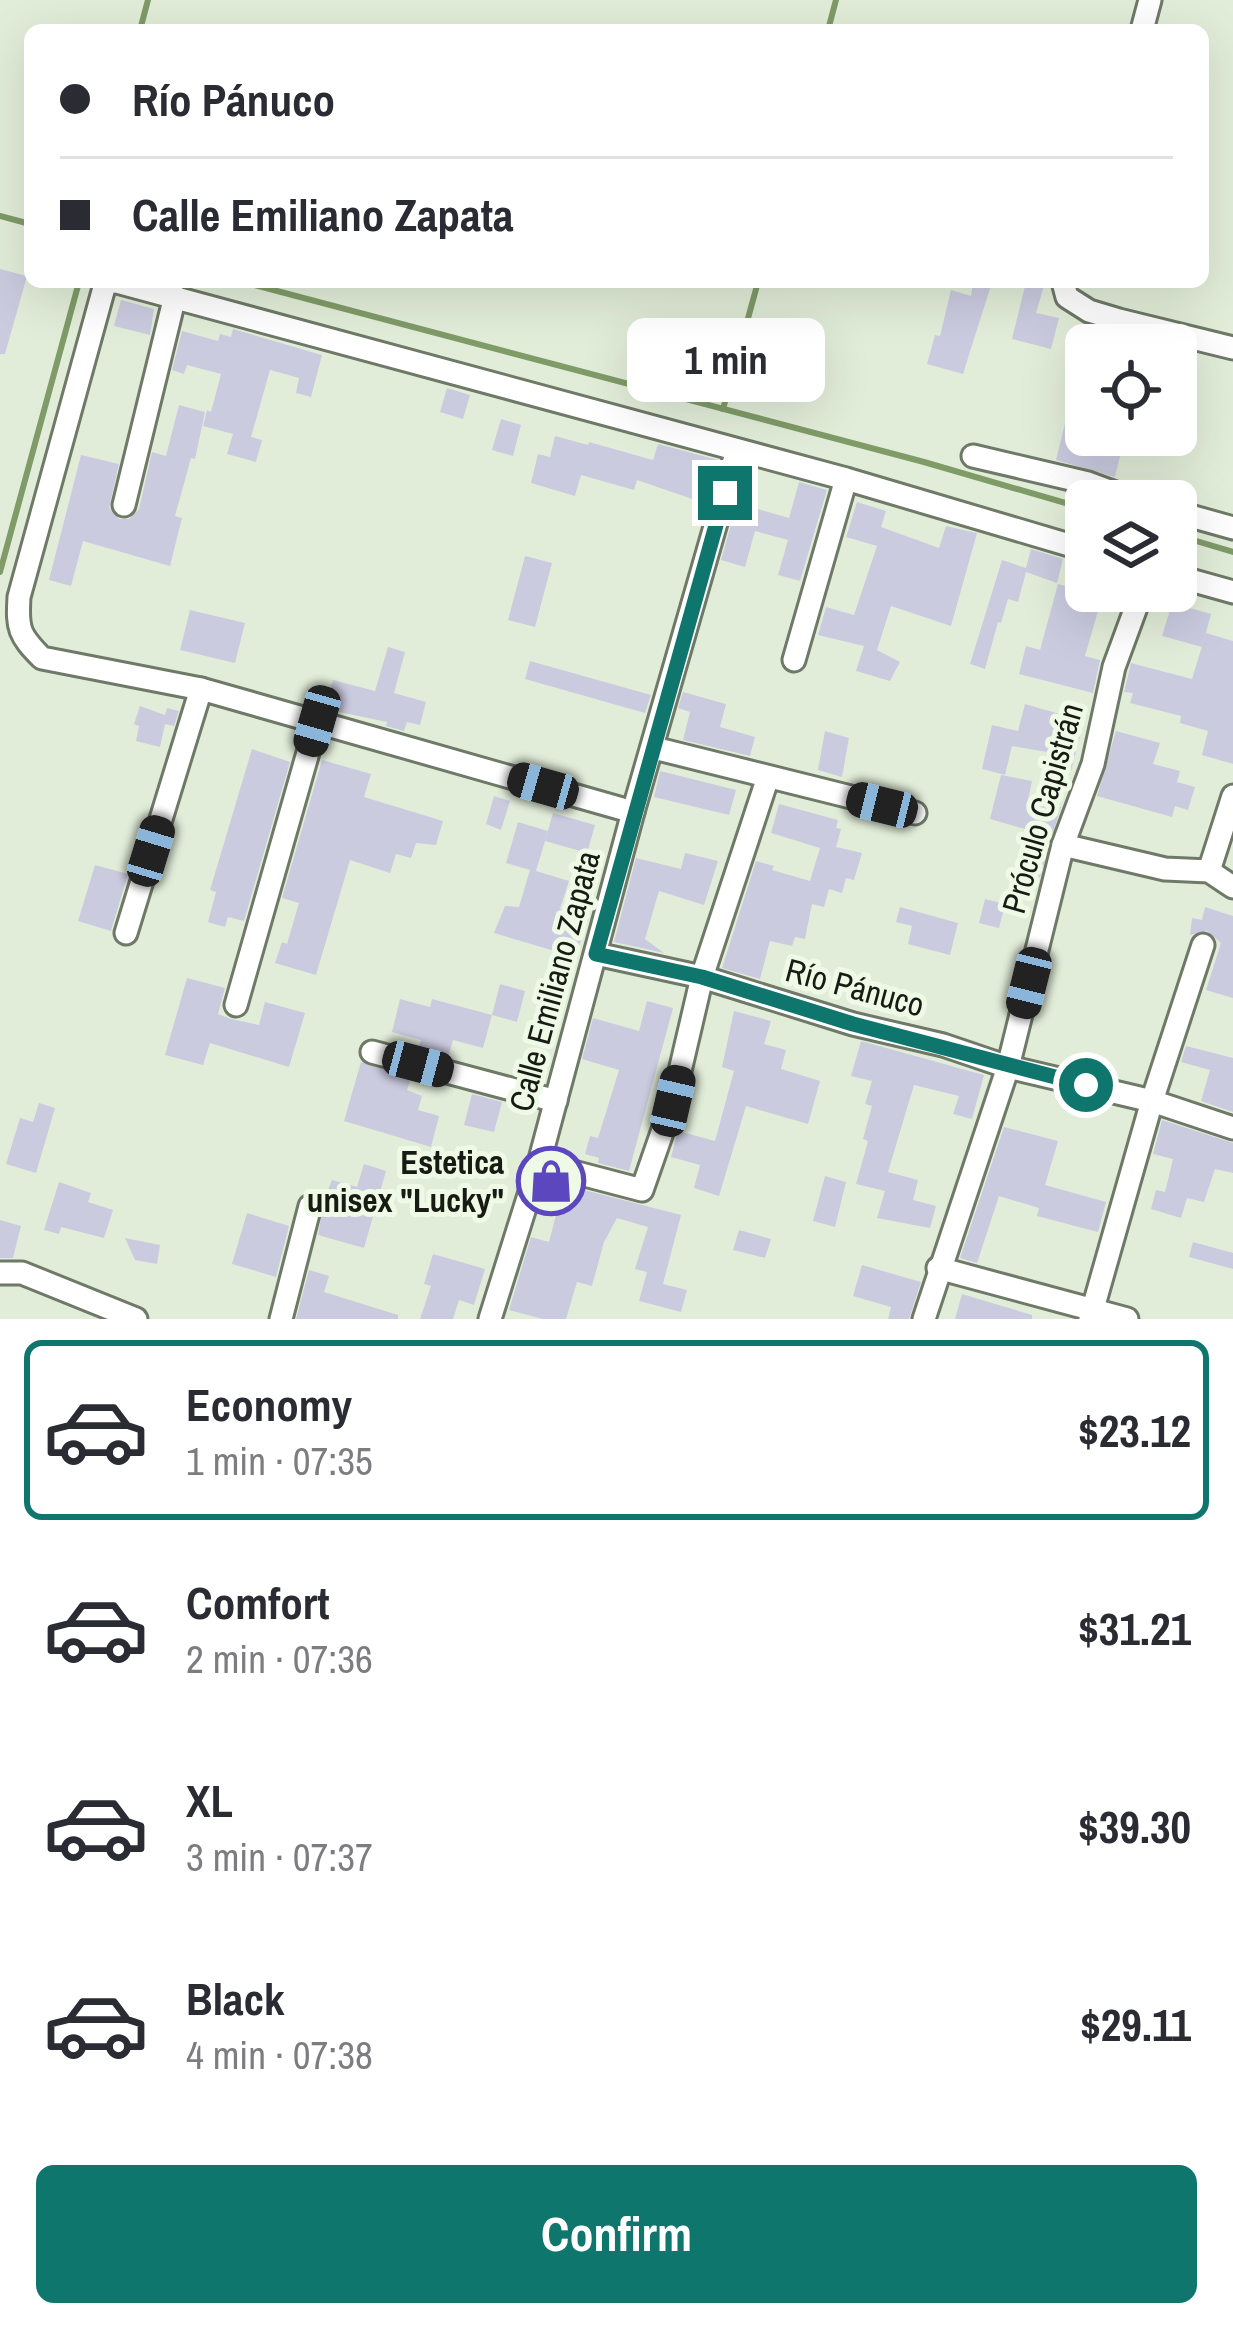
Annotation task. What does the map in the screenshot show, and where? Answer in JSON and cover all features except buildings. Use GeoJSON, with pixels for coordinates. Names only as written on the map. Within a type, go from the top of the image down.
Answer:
{"type":"FeatureCollection","features":[{"type":"Feature","properties":{"kind":"street"},"geometry":{"type":"LineString","coordinates":[[104,288],[19,597],[17,626],[42,658],[201,688],[633,812]]}},
{"type":"Feature","properties":{"kind":"street"},"geometry":{"type":"LineString","coordinates":[[141,288],[846,479],[1065,544]]}},
{"type":"Feature","properties":{"kind":"street"},"geometry":{"type":"LineString","coordinates":[[1065,288],[1067,297],[1089,311],[1233,348]]}},
{"type":"Feature","properties":{"kind":"street"},"geometry":{"type":"LineString","coordinates":[[124,505],[175,296]]}},
{"type":"Feature","properties":{"kind":"street","name":"Calle Emiliano Zapata"},"geometry":{"type":"LineString","coordinates":[[490,1319],[539,1163],[737,450]]}},
{"type":"Feature","properties":{"kind":"street"},"geometry":{"type":"LineString","coordinates":[[973,456],[1075,480]]}},
{"type":"Feature","properties":{"kind":"street"},"geometry":{"type":"LineString","coordinates":[[794,660],[846,479]]}},
{"type":"Feature","properties":{"kind":"street"},"geometry":{"type":"LineString","coordinates":[[1197,518],[1233,528]]}},
{"type":"Feature","properties":{"kind":"street"},"geometry":{"type":"LineString","coordinates":[[1197,582],[1233,592]]}},
{"type":"Feature","properties":{"kind":"street","name":"Próculo Capistrán"},"geometry":{"type":"LineString","coordinates":[[924,1319],[1008,1067],[1064,845],[1093,764],[1114,667],[1134,612]]}},
{"type":"Feature","properties":{"kind":"street"},"geometry":{"type":"LineString","coordinates":[[126,933],[201,688]]}},
{"type":"Feature","properties":{"kind":"street"},"geometry":{"type":"LineString","coordinates":[[236,1005],[317,721]]}},
{"type":"Feature","properties":{"kind":"street"},"geometry":{"type":"LineString","coordinates":[[654,748],[915,813]]}},
{"type":"Feature","properties":{"kind":"street"},"geometry":{"type":"LineString","coordinates":[[539,1163],[642,1190],[673,1101],[702,977],[768,777]]}},
{"type":"Feature","properties":{"kind":"street"},"geometry":{"type":"LineString","coordinates":[[1209,871],[1233,796]]}},
{"type":"Feature","properties":{"kind":"street"},"geometry":{"type":"LineString","coordinates":[[1064,845],[1165,869],[1209,871],[1233,887]]}},
{"type":"Feature","properties":{"kind":"street"},"geometry":{"type":"LineString","coordinates":[[1091,1314],[1203,945]]}},
{"type":"Feature","properties":{"kind":"street","name":"Río Pánuco"},"geometry":{"type":"LineString","coordinates":[[596,954],[702,977],[853,1024],[1152,1101],[1233,1128]]}},
{"type":"Feature","properties":{"kind":"street"},"geometry":{"type":"LineString","coordinates":[[372,1052],[556,1101]]}},
{"type":"Feature","properties":{"kind":"street"},"geometry":{"type":"LineString","coordinates":[[281,1319],[310,1206]]}},
{"type":"Feature","properties":{"kind":"street"},"geometry":{"type":"LineString","coordinates":[[938,1268],[1091,1314],[1127,1319]]}},
{"type":"Feature","properties":{"kind":"street"},"geometry":{"type":"LineString","coordinates":[[0,1274],[22,1273],[136,1319]]}},
{"type":"Feature","properties":{"kind":"waterway"},"geometry":{"type":"LineString","coordinates":[[142,24],[148,0]]}},
{"type":"Feature","properties":{"kind":"waterway"},"geometry":{"type":"LineString","coordinates":[[830,24],[836,0]]}},
{"type":"Feature","properties":{"kind":"waterway"},"geometry":{"type":"LineString","coordinates":[[0,216],[24,222]]}},
{"type":"Feature","properties":{"kind":"waterway"},"geometry":{"type":"LineString","coordinates":[[0,572],[77,288]]}},
{"type":"Feature","properties":{"kind":"waterway"},"geometry":{"type":"LineString","coordinates":[[266,288],[1065,503]]}},
{"type":"Feature","properties":{"kind":"waterway"},"geometry":{"type":"LineString","coordinates":[[723,409],[756,288]]}},
{"type":"Feature","properties":{"kind":"waterway"},"geometry":{"type":"LineString","coordinates":[[1197,541],[1233,552]]}},
{"type":"Feature","properties":{"kind":"place","name":"Estetica unisex \"Lucky\""},"geometry":{"type":"Point","coordinates":[551,1181]}},
{"type":"Feature","properties":{"kind":"route"},"geometry":{"type":"LineString","coordinates":[[725,493],[596,954],[702,977],[853,1024],[1086,1085]]}}]}
